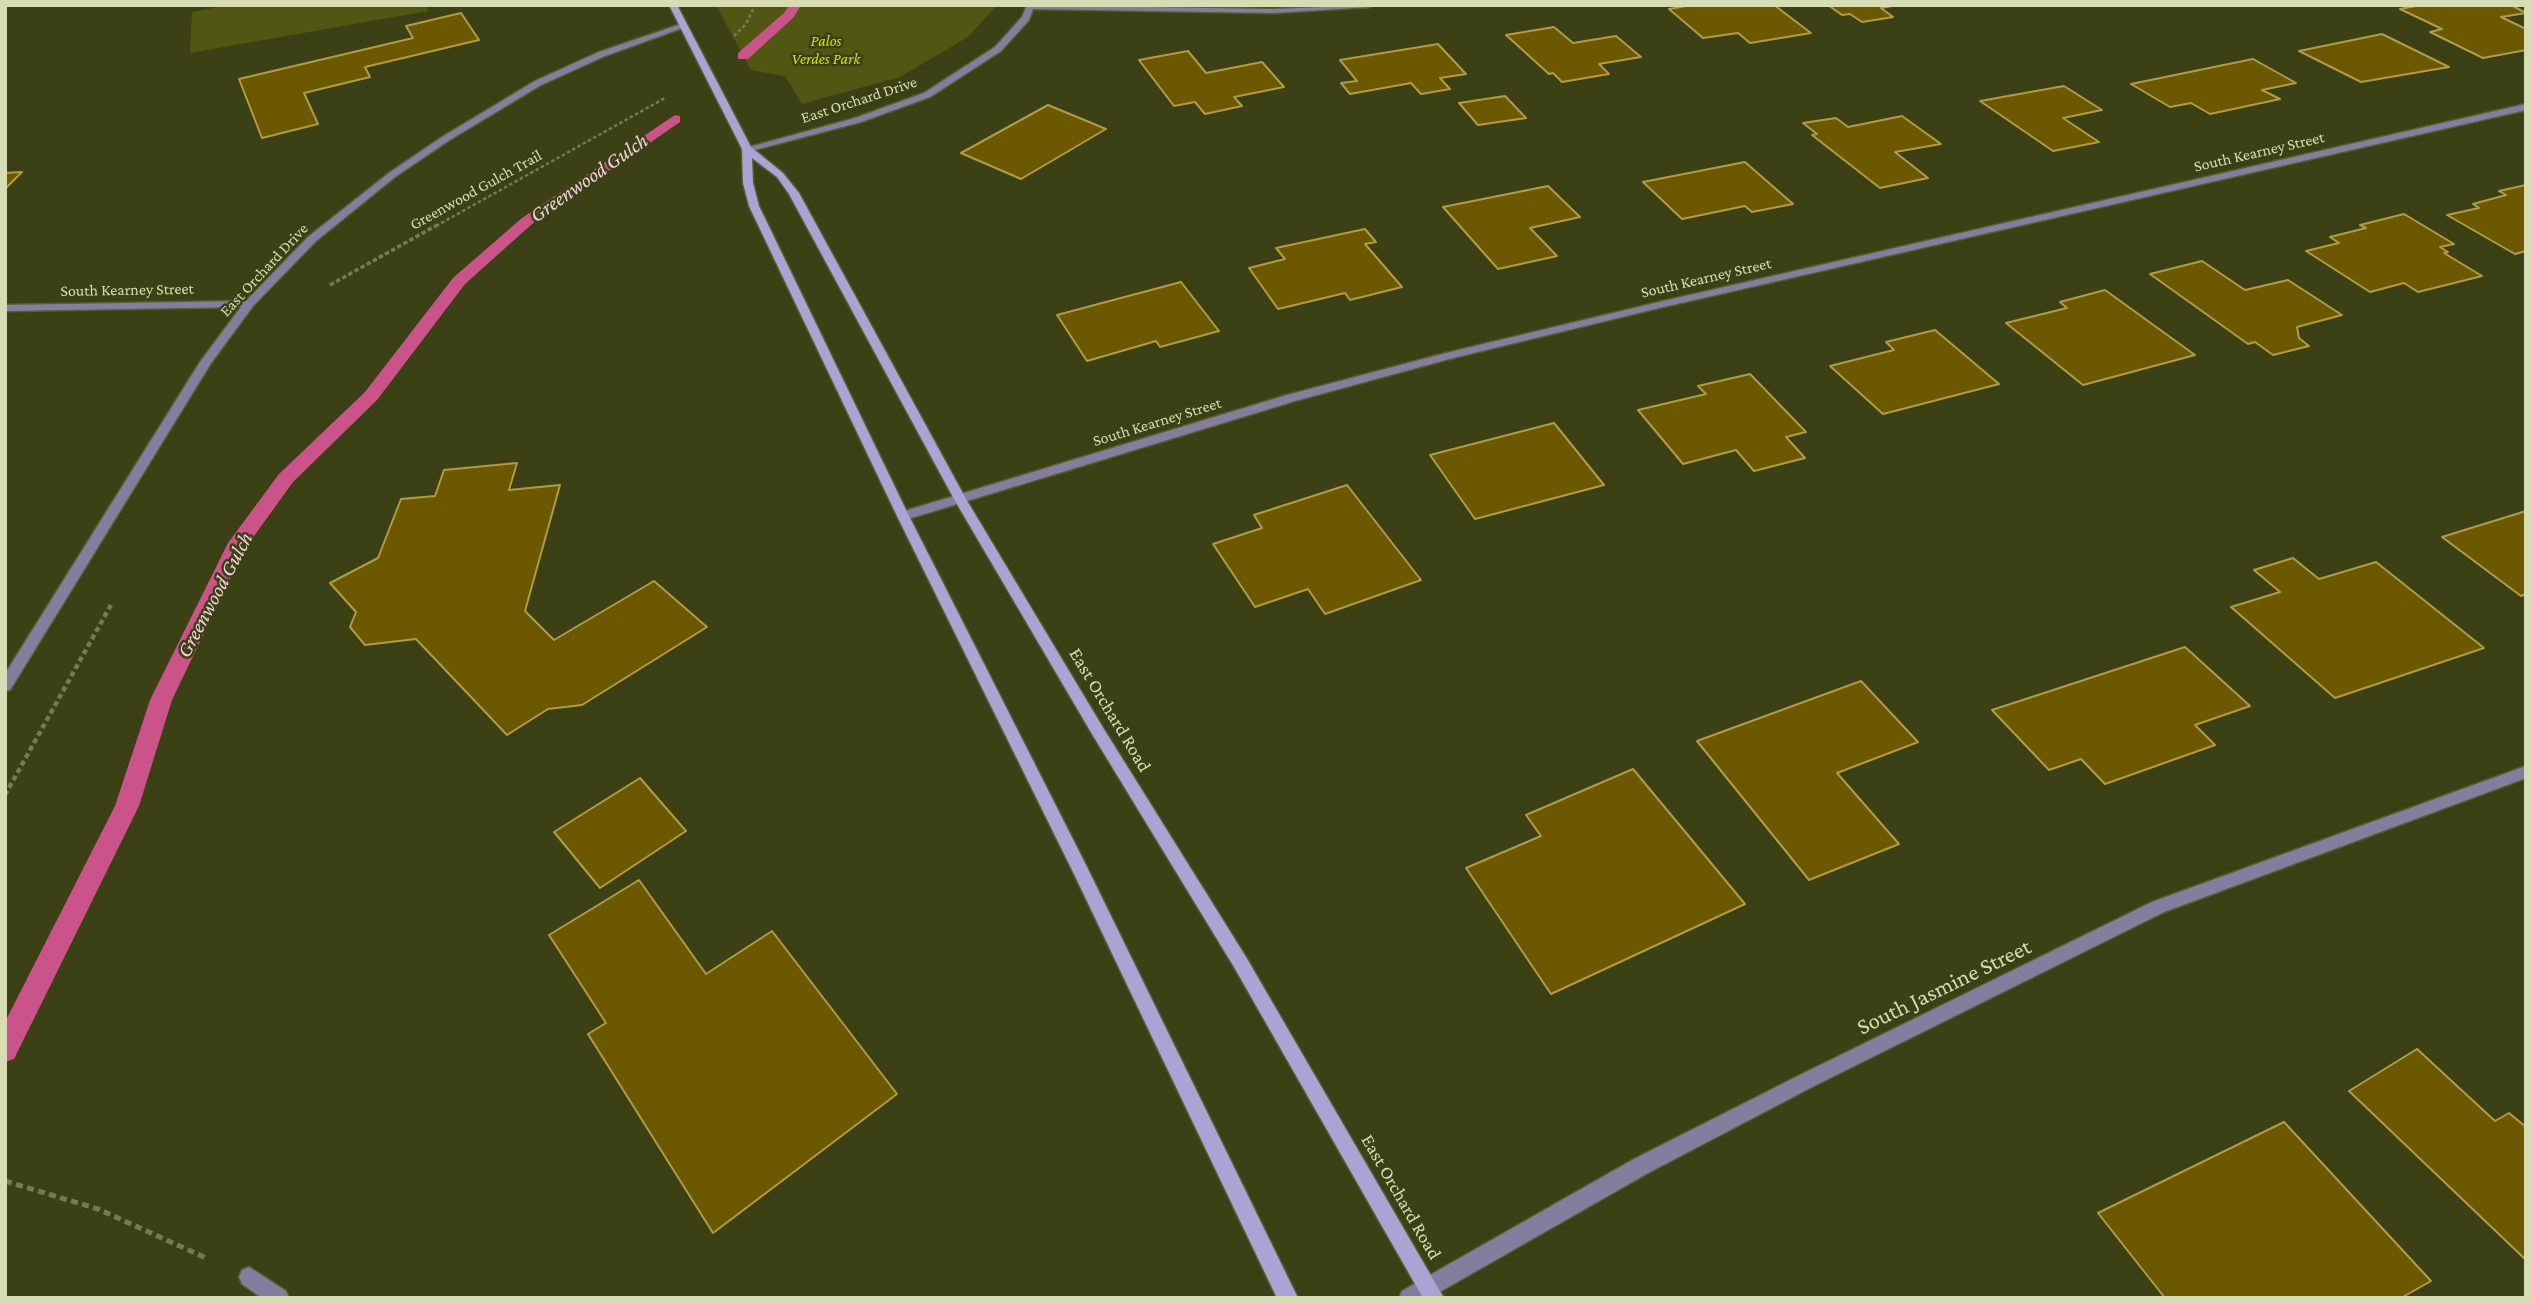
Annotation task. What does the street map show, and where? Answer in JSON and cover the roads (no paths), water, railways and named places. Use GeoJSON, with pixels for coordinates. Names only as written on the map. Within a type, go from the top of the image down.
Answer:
{"type":"FeatureCollection","features":[{"type":"Feature","properties":{"kind":"main road","name":"East Orchard Road"},"geometry":{"type":"LineString","coordinates":[[673,5],[747,149],[780,176],[794,193],[960,499],[1097,730],[1240,962],[1432,1293]]}},
{"type":"Feature","properties":{"kind":"main road","name":"East Orchard Road"},"geometry":{"type":"LineString","coordinates":[[747,149],[748,183],[754,206],[902,516],[1081,873],[1288,1298]]}},
{"type":"Feature","properties":{"kind":"street"},"geometry":{"type":"LineString","coordinates":[[1031,6],[1273,11],[1370,5]]}},
{"type":"Feature","properties":{"kind":"street","name":"East Orchard Drive"},"geometry":{"type":"LineString","coordinates":[[747,149],[858,120],[927,95],[998,49],[1026,18],[1031,6]]}},
{"type":"Feature","properties":{"kind":"street","name":"East Orchard Drive"},"geometry":{"type":"LineString","coordinates":[[5,686],[206,362],[249,304],[312,239],[392,175],[505,102],[568,68],[684,26]]}},
{"type":"Feature","properties":{"kind":"street","name":"South Kearney Street"},"geometry":{"type":"LineString","coordinates":[[902,516],[1291,398],[1544,332],[2526,107]]}},
{"type":"Feature","properties":{"kind":"street","name":"South Kearney Street"},"geometry":{"type":"LineString","coordinates":[[5,308],[249,304]]}},
{"type":"Feature","properties":{"kind":"street","name":"South Jasmine Street"},"geometry":{"type":"LineString","coordinates":[[1409,1298],[1432,1293],[1641,1166],[2158,907],[2526,772]]}},
{"type":"Feature","properties":{"kind":"street"},"geometry":{"type":"LineString","coordinates":[[249,1277],[279,1298]]}},
{"type":"Feature","properties":{"kind":"waterway","name":"Greenwood Gulch"},"geometry":{"type":"LineString","coordinates":[[743,56],[790,14],[795,5]]}},
{"type":"Feature","properties":{"kind":"waterway","name":"Greenwood Gulch"},"geometry":{"type":"LineString","coordinates":[[5,1050],[127,806],[161,700],[235,548],[286,478],[371,396],[459,281],[527,221],[675,119]]}},
{"type":"Feature","properties":{"kind":"park label","name":"Palos Verdes Park"},"geometry":{"type":"Point","coordinates":[826,50]}}]}
